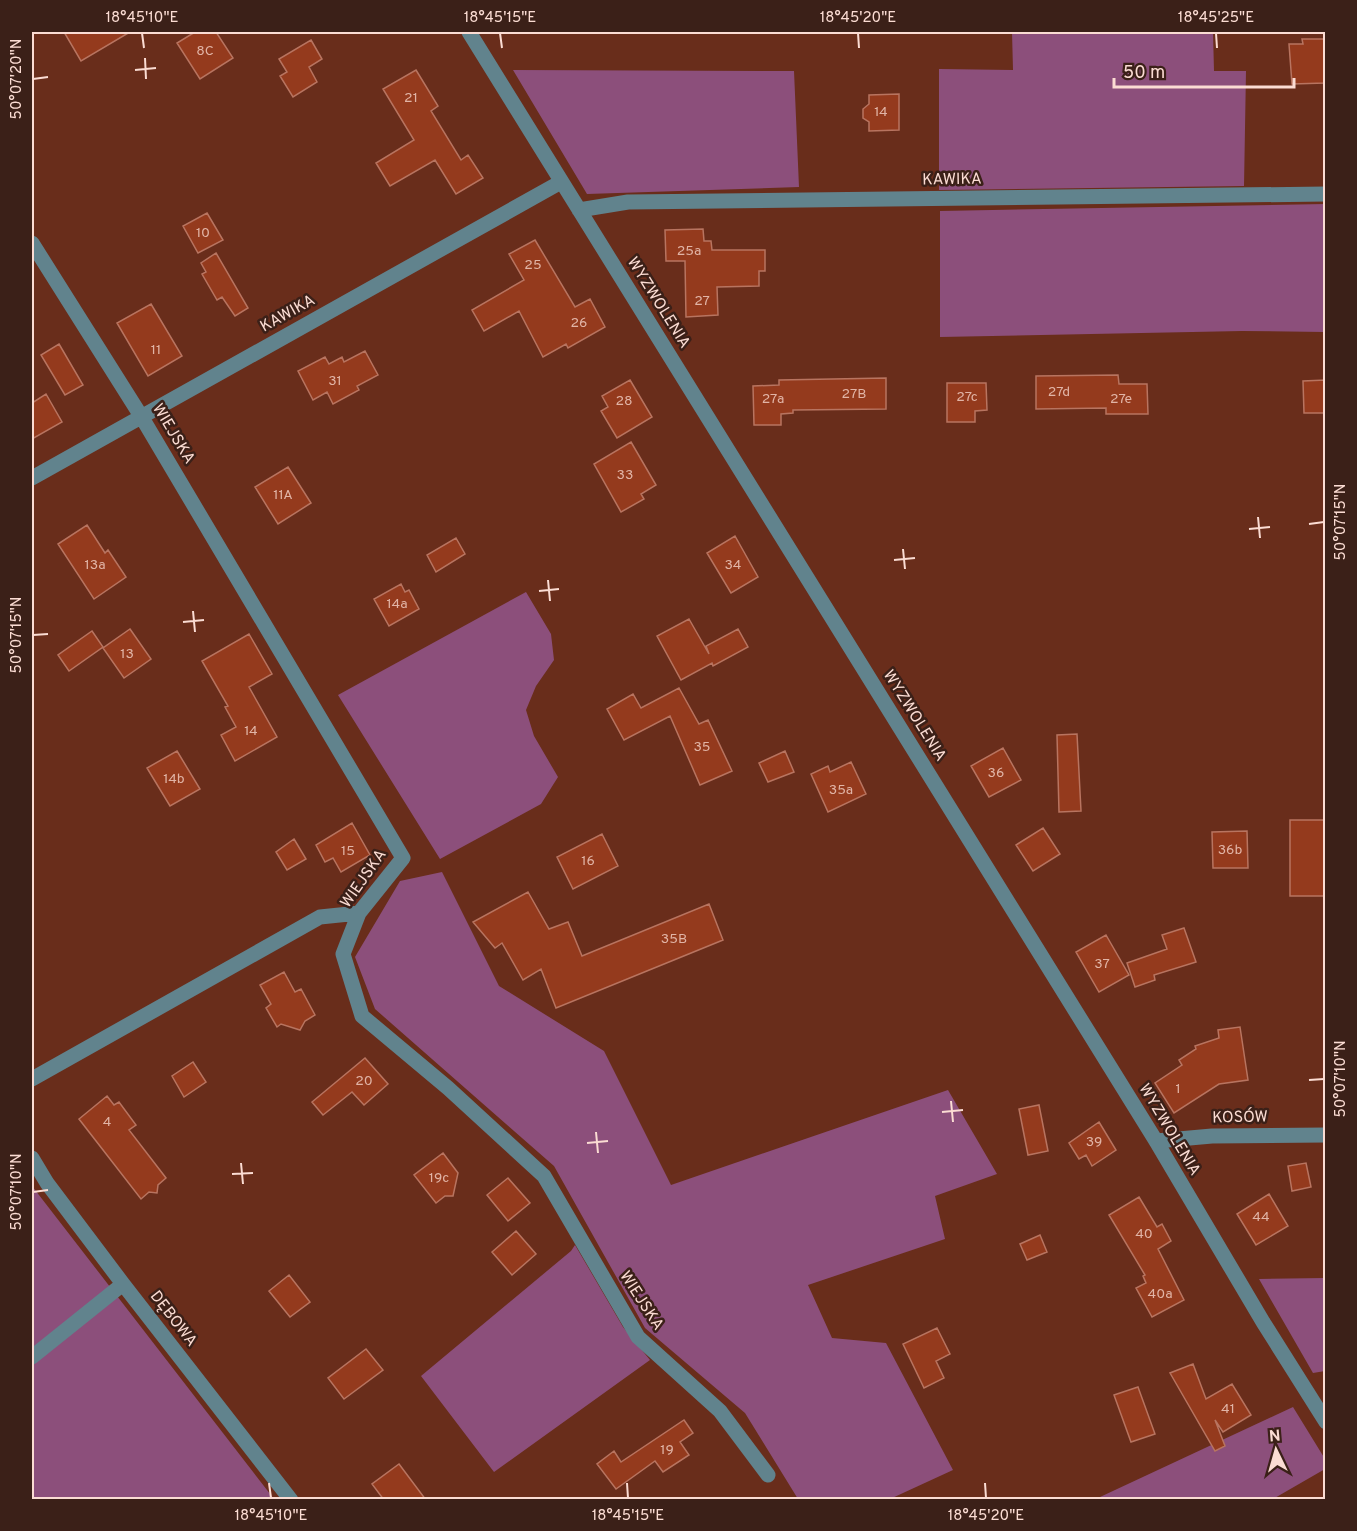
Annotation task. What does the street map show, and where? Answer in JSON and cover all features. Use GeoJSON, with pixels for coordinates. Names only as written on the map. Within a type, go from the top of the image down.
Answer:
{"type":"FeatureCollection","features":[{"type":"Feature","properties":{"kind":"street","name":"WYZWOLENIA"},"geometry":{"type":"LineString","coordinates":[[469,32],[1156,1141],[1263,1322],[1326,1422]]}},
{"type":"Feature","properties":{"kind":"street","name":"KAWIKA"},"geometry":{"type":"LineString","coordinates":[[32,478],[561,182]]}},
{"type":"Feature","properties":{"kind":"street","name":"KAWIKA"},"geometry":{"type":"LineString","coordinates":[[579,210],[628,202],[1326,194]]}},
{"type":"Feature","properties":{"kind":"street","name":"WIEJSKA"},"geometry":{"type":"LineString","coordinates":[[32,243],[141,416],[403,858],[359,913],[343,954],[362,1016],[448,1088],[544,1176],[638,1336],[720,1411],[768,1475]]}},
{"type":"Feature","properties":{"kind":"street"},"geometry":{"type":"LineString","coordinates":[[32,1079],[320,917],[359,913]]}},
{"type":"Feature","properties":{"kind":"street","name":"KOSÓW"},"geometry":{"type":"LineString","coordinates":[[1156,1141],[1212,1136],[1326,1135]]}},
{"type":"Feature","properties":{"kind":"street","name":"DĘBOWA"},"geometry":{"type":"LineString","coordinates":[[32,1158],[123,1284],[291,1500]]}},
{"type":"Feature","properties":{"kind":"street"},"geometry":{"type":"LineString","coordinates":[[32,1358],[123,1284]]}},
{"type":"Feature","properties":{"kind":"shaded area"},"geometry":{"type":"Polygon","coordinates":[[[1012,32],[1213,32],[1214,71],[1246,71],[1244,186],[939,190],[939,69],[1013,70],[1012,32]]]}},
{"type":"Feature","properties":{"kind":"shaded area"},"geometry":{"type":"Polygon","coordinates":[[[513,70],[794,71],[799,187],[587,194],[513,70]]]}},
{"type":"Feature","properties":{"kind":"shaded area"},"geometry":{"type":"Polygon","coordinates":[[[1325,204],[1325,332],[1242,331],[940,337],[940,211],[1325,204]]]}},
{"type":"Feature","properties":{"kind":"shaded area"},"geometry":{"type":"Polygon","coordinates":[[[526,592],[551,634],[554,660],[536,686],[526,710],[534,736],[558,777],[541,804],[440,859],[338,695],[526,592]]]}},
{"type":"Feature","properties":{"kind":"shaded area"},"geometry":{"type":"Polygon","coordinates":[[[442,872],[499,986],[604,1051],[671,1185],[948,1090],[997,1174],[935,1196],[945,1239],[808,1285],[832,1338],[886,1343],[953,1470],[890,1499],[798,1499],[745,1413],[645,1328],[554,1166],[375,1009],[355,957],[400,881],[442,872]]]}},
{"type":"Feature","properties":{"kind":"shaded area"},"geometry":{"type":"Polygon","coordinates":[[[32,1186],[274,1499],[32,1499],[32,1186]]]}},
{"type":"Feature","properties":{"kind":"shaded area"},"geometry":{"type":"Polygon","coordinates":[[[575,1245],[623,1327],[650,1360],[494,1472],[421,1376],[571,1251],[575,1245]]]}},
{"type":"Feature","properties":{"kind":"shaded area"},"geometry":{"type":"Polygon","coordinates":[[[1325,1278],[1325,1371],[1313,1373],[1259,1279],[1325,1278]]]}},
{"type":"Feature","properties":{"kind":"shaded area"},"geometry":{"type":"Polygon","coordinates":[[[1293,1407],[1325,1459],[1325,1469],[1273,1499],[1101,1500],[1100,1497],[1293,1407]]]}},
{"type":"Feature","properties":{"kind":"building"},"geometry":{"type":"Polygon","coordinates":[[[64,32],[130,32],[81,61],[64,32]]]}},
{"type":"Feature","properties":{"kind":"building"},"geometry":{"type":"Polygon","coordinates":[[[195,32],[216,32],[233,58],[200,79],[177,43],[195,32]]]}},
{"type":"Feature","properties":{"kind":"building"},"geometry":{"type":"Polygon","coordinates":[[[1302,39],[1325,39],[1325,83],[1292,84],[1289,44],[1303,44],[1302,39]]]}},
{"type":"Feature","properties":{"kind":"building"},"geometry":{"type":"Polygon","coordinates":[[[311,40],[322,59],[309,67],[317,82],[293,97],[280,76],[287,72],[279,59],[311,40]]]}},
{"type":"Feature","properties":{"kind":"building"},"geometry":{"type":"Polygon","coordinates":[[[416,70],[438,106],[431,111],[461,160],[468,155],[483,178],[456,194],[435,160],[390,186],[376,163],[414,140],[383,89],[416,70]]]}},
{"type":"Feature","properties":{"kind":"building"},"geometry":{"type":"Polygon","coordinates":[[[899,94],[899,130],[869,131],[869,122],[863,118],[863,109],[869,104],[869,95],[899,94]]]}},
{"type":"Feature","properties":{"kind":"building"},"geometry":{"type":"Polygon","coordinates":[[[207,213],[223,240],[198,253],[183,226],[207,213]]]}},
{"type":"Feature","properties":{"kind":"building"},"geometry":{"type":"Polygon","coordinates":[[[703,229],[704,241],[711,241],[712,250],[765,250],[765,271],[759,271],[759,286],[717,287],[718,315],[686,317],[685,261],[666,261],[665,230],[703,229]]]}},
{"type":"Feature","properties":{"kind":"building"},"geometry":{"type":"Polygon","coordinates":[[[535,240],[575,307],[590,299],[605,327],[568,348],[566,344],[543,357],[519,311],[484,331],[472,310],[524,280],[509,254],[535,240]]]}},
{"type":"Feature","properties":{"kind":"building"},"geometry":{"type":"Polygon","coordinates":[[[216,253],[248,308],[235,316],[222,297],[217,300],[202,274],[206,272],[201,263],[216,253]]]}},
{"type":"Feature","properties":{"kind":"building"},"geometry":{"type":"Polygon","coordinates":[[[151,304],[182,356],[148,376],[117,323],[151,304]]]}},
{"type":"Feature","properties":{"kind":"building"},"geometry":{"type":"Polygon","coordinates":[[[59,344],[83,385],[65,395],[41,355],[59,344]]]}},
{"type":"Feature","properties":{"kind":"building"},"geometry":{"type":"Polygon","coordinates":[[[365,351],[378,375],[357,386],[359,390],[333,404],[327,392],[313,400],[298,371],[325,357],[329,364],[342,357],[344,362],[365,351]]]}},
{"type":"Feature","properties":{"kind":"building"},"geometry":{"type":"Polygon","coordinates":[[[1118,375],[1119,384],[1147,384],[1148,414],[1106,414],[1106,408],[1036,409],[1036,376],[1118,375]]]}},
{"type":"Feature","properties":{"kind":"building"},"geometry":{"type":"Polygon","coordinates":[[[886,378],[886,409],[793,410],[793,413],[781,414],[781,425],[754,425],[753,386],[779,385],[779,380],[886,378]]]}},
{"type":"Feature","properties":{"kind":"building"},"geometry":{"type":"Polygon","coordinates":[[[630,380],[652,417],[617,438],[601,411],[608,407],[602,396],[630,380]]]}},
{"type":"Feature","properties":{"kind":"building"},"geometry":{"type":"Polygon","coordinates":[[[1326,380],[1326,413],[1304,413],[1303,381],[1326,380]]]}},
{"type":"Feature","properties":{"kind":"building"},"geometry":{"type":"Polygon","coordinates":[[[947,383],[986,383],[987,410],[975,411],[975,422],[947,422],[947,383]]]}},
{"type":"Feature","properties":{"kind":"building"},"geometry":{"type":"Polygon","coordinates":[[[46,394],[62,422],[32,439],[32,403],[46,394]]]}},
{"type":"Feature","properties":{"kind":"building"},"geometry":{"type":"Polygon","coordinates":[[[631,442],[656,485],[641,494],[644,499],[621,512],[594,464],[631,442]]]}},
{"type":"Feature","properties":{"kind":"building"},"geometry":{"type":"Polygon","coordinates":[[[288,467],[311,503],[278,524],[255,487],[288,467]]]}},
{"type":"Feature","properties":{"kind":"building"},"geometry":{"type":"Polygon","coordinates":[[[87,525],[105,553],[108,550],[126,577],[94,599],[58,544],[87,525]]]}},
{"type":"Feature","properties":{"kind":"building"},"geometry":{"type":"Polygon","coordinates":[[[735,536],[758,577],[731,593],[707,553],[735,536]]]}},
{"type":"Feature","properties":{"kind":"building"},"geometry":{"type":"Polygon","coordinates":[[[456,538],[465,554],[436,572],[427,555],[456,538]]]}},
{"type":"Feature","properties":{"kind":"building"},"geometry":{"type":"Polygon","coordinates":[[[401,584],[405,592],[409,590],[419,609],[389,626],[374,599],[401,584]]]}},
{"type":"Feature","properties":{"kind":"building"},"geometry":{"type":"Polygon","coordinates":[[[689,619],[709,654],[706,646],[738,629],[748,647],[681,680],[657,636],[689,619]]]}},
{"type":"Feature","properties":{"kind":"building"},"geometry":{"type":"Polygon","coordinates":[[[130,629],[151,659],[124,678],[103,648],[130,629]]]}},
{"type":"Feature","properties":{"kind":"building"},"geometry":{"type":"Polygon","coordinates":[[[92,631],[103,647],[69,671],[58,655],[92,631]]]}},
{"type":"Feature","properties":{"kind":"building"},"geometry":{"type":"Polygon","coordinates":[[[249,634],[272,674],[249,687],[277,737],[235,761],[221,735],[236,727],[225,707],[228,706],[202,661],[249,634]]]}},
{"type":"Feature","properties":{"kind":"building"},"geometry":{"type":"Polygon","coordinates":[[[679,688],[699,724],[708,720],[732,771],[700,785],[670,716],[624,740],[607,709],[633,694],[641,708],[679,688]]]}},
{"type":"Feature","properties":{"kind":"building"},"geometry":{"type":"Polygon","coordinates":[[[1077,734],[1081,811],[1059,812],[1057,735],[1077,734]]]}},
{"type":"Feature","properties":{"kind":"building"},"geometry":{"type":"Polygon","coordinates":[[[1003,748],[1021,780],[989,797],[971,766],[1003,748]]]}},
{"type":"Feature","properties":{"kind":"building"},"geometry":{"type":"Polygon","coordinates":[[[177,751],[200,789],[170,806],[147,768],[177,751]]]}},
{"type":"Feature","properties":{"kind":"building"},"geometry":{"type":"Polygon","coordinates":[[[785,751],[794,772],[768,782],[759,763],[785,751]]]}},
{"type":"Feature","properties":{"kind":"building"},"geometry":{"type":"Polygon","coordinates":[[[851,762],[866,794],[828,812],[811,774],[828,766],[830,772],[851,762]]]}},
{"type":"Feature","properties":{"kind":"building"},"geometry":{"type":"Polygon","coordinates":[[[1290,820],[1326,820],[1326,896],[1290,896],[1290,820]]]}},
{"type":"Feature","properties":{"kind":"building"},"geometry":{"type":"Polygon","coordinates":[[[352,823],[370,855],[341,872],[333,858],[325,862],[316,845],[352,823]]]}},
{"type":"Feature","properties":{"kind":"building"},"geometry":{"type":"Polygon","coordinates":[[[1043,828],[1060,854],[1033,871],[1016,845],[1043,828]]]}},
{"type":"Feature","properties":{"kind":"building"},"geometry":{"type":"Polygon","coordinates":[[[1247,831],[1248,868],[1213,868],[1212,832],[1247,831]]]}},
{"type":"Feature","properties":{"kind":"building"},"geometry":{"type":"Polygon","coordinates":[[[602,834],[618,866],[573,889],[557,857],[602,834]]]}},
{"type":"Feature","properties":{"kind":"building"},"geometry":{"type":"Polygon","coordinates":[[[294,839],[306,859],[287,870],[276,852],[294,839]]]}},
{"type":"Feature","properties":{"kind":"building"},"geometry":{"type":"Polygon","coordinates":[[[528,892],[549,929],[568,922],[582,956],[709,904],[723,940],[556,1008],[541,969],[523,980],[502,943],[495,948],[473,922],[528,892]]]}},
{"type":"Feature","properties":{"kind":"building"},"geometry":{"type":"Polygon","coordinates":[[[1184,928],[1196,962],[1154,975],[1155,980],[1135,987],[1127,963],[1167,949],[1162,935],[1184,928]]]}},
{"type":"Feature","properties":{"kind":"building"},"geometry":{"type":"Polygon","coordinates":[[[1106,935],[1129,975],[1099,992],[1076,952],[1106,935]]]}},
{"type":"Feature","properties":{"kind":"building"},"geometry":{"type":"Polygon","coordinates":[[[284,972],[295,992],[301,989],[315,1015],[305,1021],[300,1030],[281,1024],[277,1027],[266,1008],[271,1004],[260,985],[284,972]]]}},
{"type":"Feature","properties":{"kind":"building"},"geometry":{"type":"Polygon","coordinates":[[[1240,1027],[1248,1080],[1219,1084],[1174,1113],[1155,1083],[1182,1065],[1179,1060],[1196,1049],[1195,1046],[1219,1038],[1218,1030],[1240,1027]]]}},
{"type":"Feature","properties":{"kind":"building"},"geometry":{"type":"Polygon","coordinates":[[[365,1058],[388,1084],[364,1105],[352,1092],[323,1115],[312,1102],[365,1058]]]}},
{"type":"Feature","properties":{"kind":"building"},"geometry":{"type":"Polygon","coordinates":[[[193,1062],[206,1082],[184,1097],[172,1076],[193,1062]]]}},
{"type":"Feature","properties":{"kind":"building"},"geometry":{"type":"Polygon","coordinates":[[[107,1096],[114,1105],[119,1102],[136,1125],[129,1130],[166,1178],[158,1185],[157,1193],[149,1192],[141,1199],[79,1119],[107,1096]]]}},
{"type":"Feature","properties":{"kind":"building"},"geometry":{"type":"Polygon","coordinates":[[[1039,1105],[1048,1151],[1028,1155],[1019,1109],[1039,1105]]]}},
{"type":"Feature","properties":{"kind":"building"},"geometry":{"type":"Polygon","coordinates":[[[1099,1122],[1116,1150],[1092,1166],[1086,1155],[1079,1159],[1069,1143],[1099,1122]]]}},
{"type":"Feature","properties":{"kind":"building"},"geometry":{"type":"Polygon","coordinates":[[[443,1153],[458,1173],[453,1196],[445,1196],[436,1203],[414,1175],[443,1153]]]}},
{"type":"Feature","properties":{"kind":"building"},"geometry":{"type":"Polygon","coordinates":[[[1306,1163],[1311,1187],[1292,1191],[1288,1166],[1306,1163]]]}},
{"type":"Feature","properties":{"kind":"building"},"geometry":{"type":"Polygon","coordinates":[[[508,1178],[530,1203],[508,1221],[487,1195],[508,1178]]]}},
{"type":"Feature","properties":{"kind":"building"},"geometry":{"type":"Polygon","coordinates":[[[1269,1194],[1288,1226],[1256,1245],[1237,1214],[1269,1194]]]}},
{"type":"Feature","properties":{"kind":"building"},"geometry":{"type":"Polygon","coordinates":[[[1139,1197],[1157,1227],[1162,1224],[1171,1241],[1158,1249],[1184,1300],[1152,1317],[1136,1288],[1146,1283],[1143,1276],[1145,1275],[1109,1215],[1139,1197]]]}},
{"type":"Feature","properties":{"kind":"building"},"geometry":{"type":"Polygon","coordinates":[[[516,1231],[536,1254],[512,1275],[492,1252],[516,1231]]]}},
{"type":"Feature","properties":{"kind":"building"},"geometry":{"type":"Polygon","coordinates":[[[1040,1235],[1047,1252],[1027,1260],[1020,1244],[1040,1235]]]}},
{"type":"Feature","properties":{"kind":"building"},"geometry":{"type":"Polygon","coordinates":[[[289,1275],[310,1302],[290,1317],[269,1291],[289,1275]]]}},
{"type":"Feature","properties":{"kind":"building"},"geometry":{"type":"Polygon","coordinates":[[[937,1328],[950,1354],[936,1361],[944,1378],[924,1388],[903,1344],[937,1328]]]}},
{"type":"Feature","properties":{"kind":"building"},"geometry":{"type":"Polygon","coordinates":[[[366,1349],[383,1370],[344,1399],[328,1378],[366,1349]]]}},
{"type":"Feature","properties":{"kind":"building"},"geometry":{"type":"Polygon","coordinates":[[[1193,1364],[1206,1399],[1232,1384],[1251,1415],[1223,1432],[1215,1420],[1225,1446],[1215,1451],[1170,1373],[1193,1364]]]}},
{"type":"Feature","properties":{"kind":"building"},"geometry":{"type":"Polygon","coordinates":[[[1138,1387],[1155,1434],[1131,1442],[1114,1395],[1138,1387]]]}},
{"type":"Feature","properties":{"kind":"building"},"geometry":{"type":"Polygon","coordinates":[[[684,1420],[693,1433],[680,1442],[689,1455],[663,1472],[655,1461],[616,1489],[597,1464],[614,1451],[621,1462],[684,1420]]]}},
{"type":"Feature","properties":{"kind":"building"},"geometry":{"type":"Polygon","coordinates":[[[399,1464],[426,1500],[384,1500],[372,1484],[399,1464]]]}}]}
